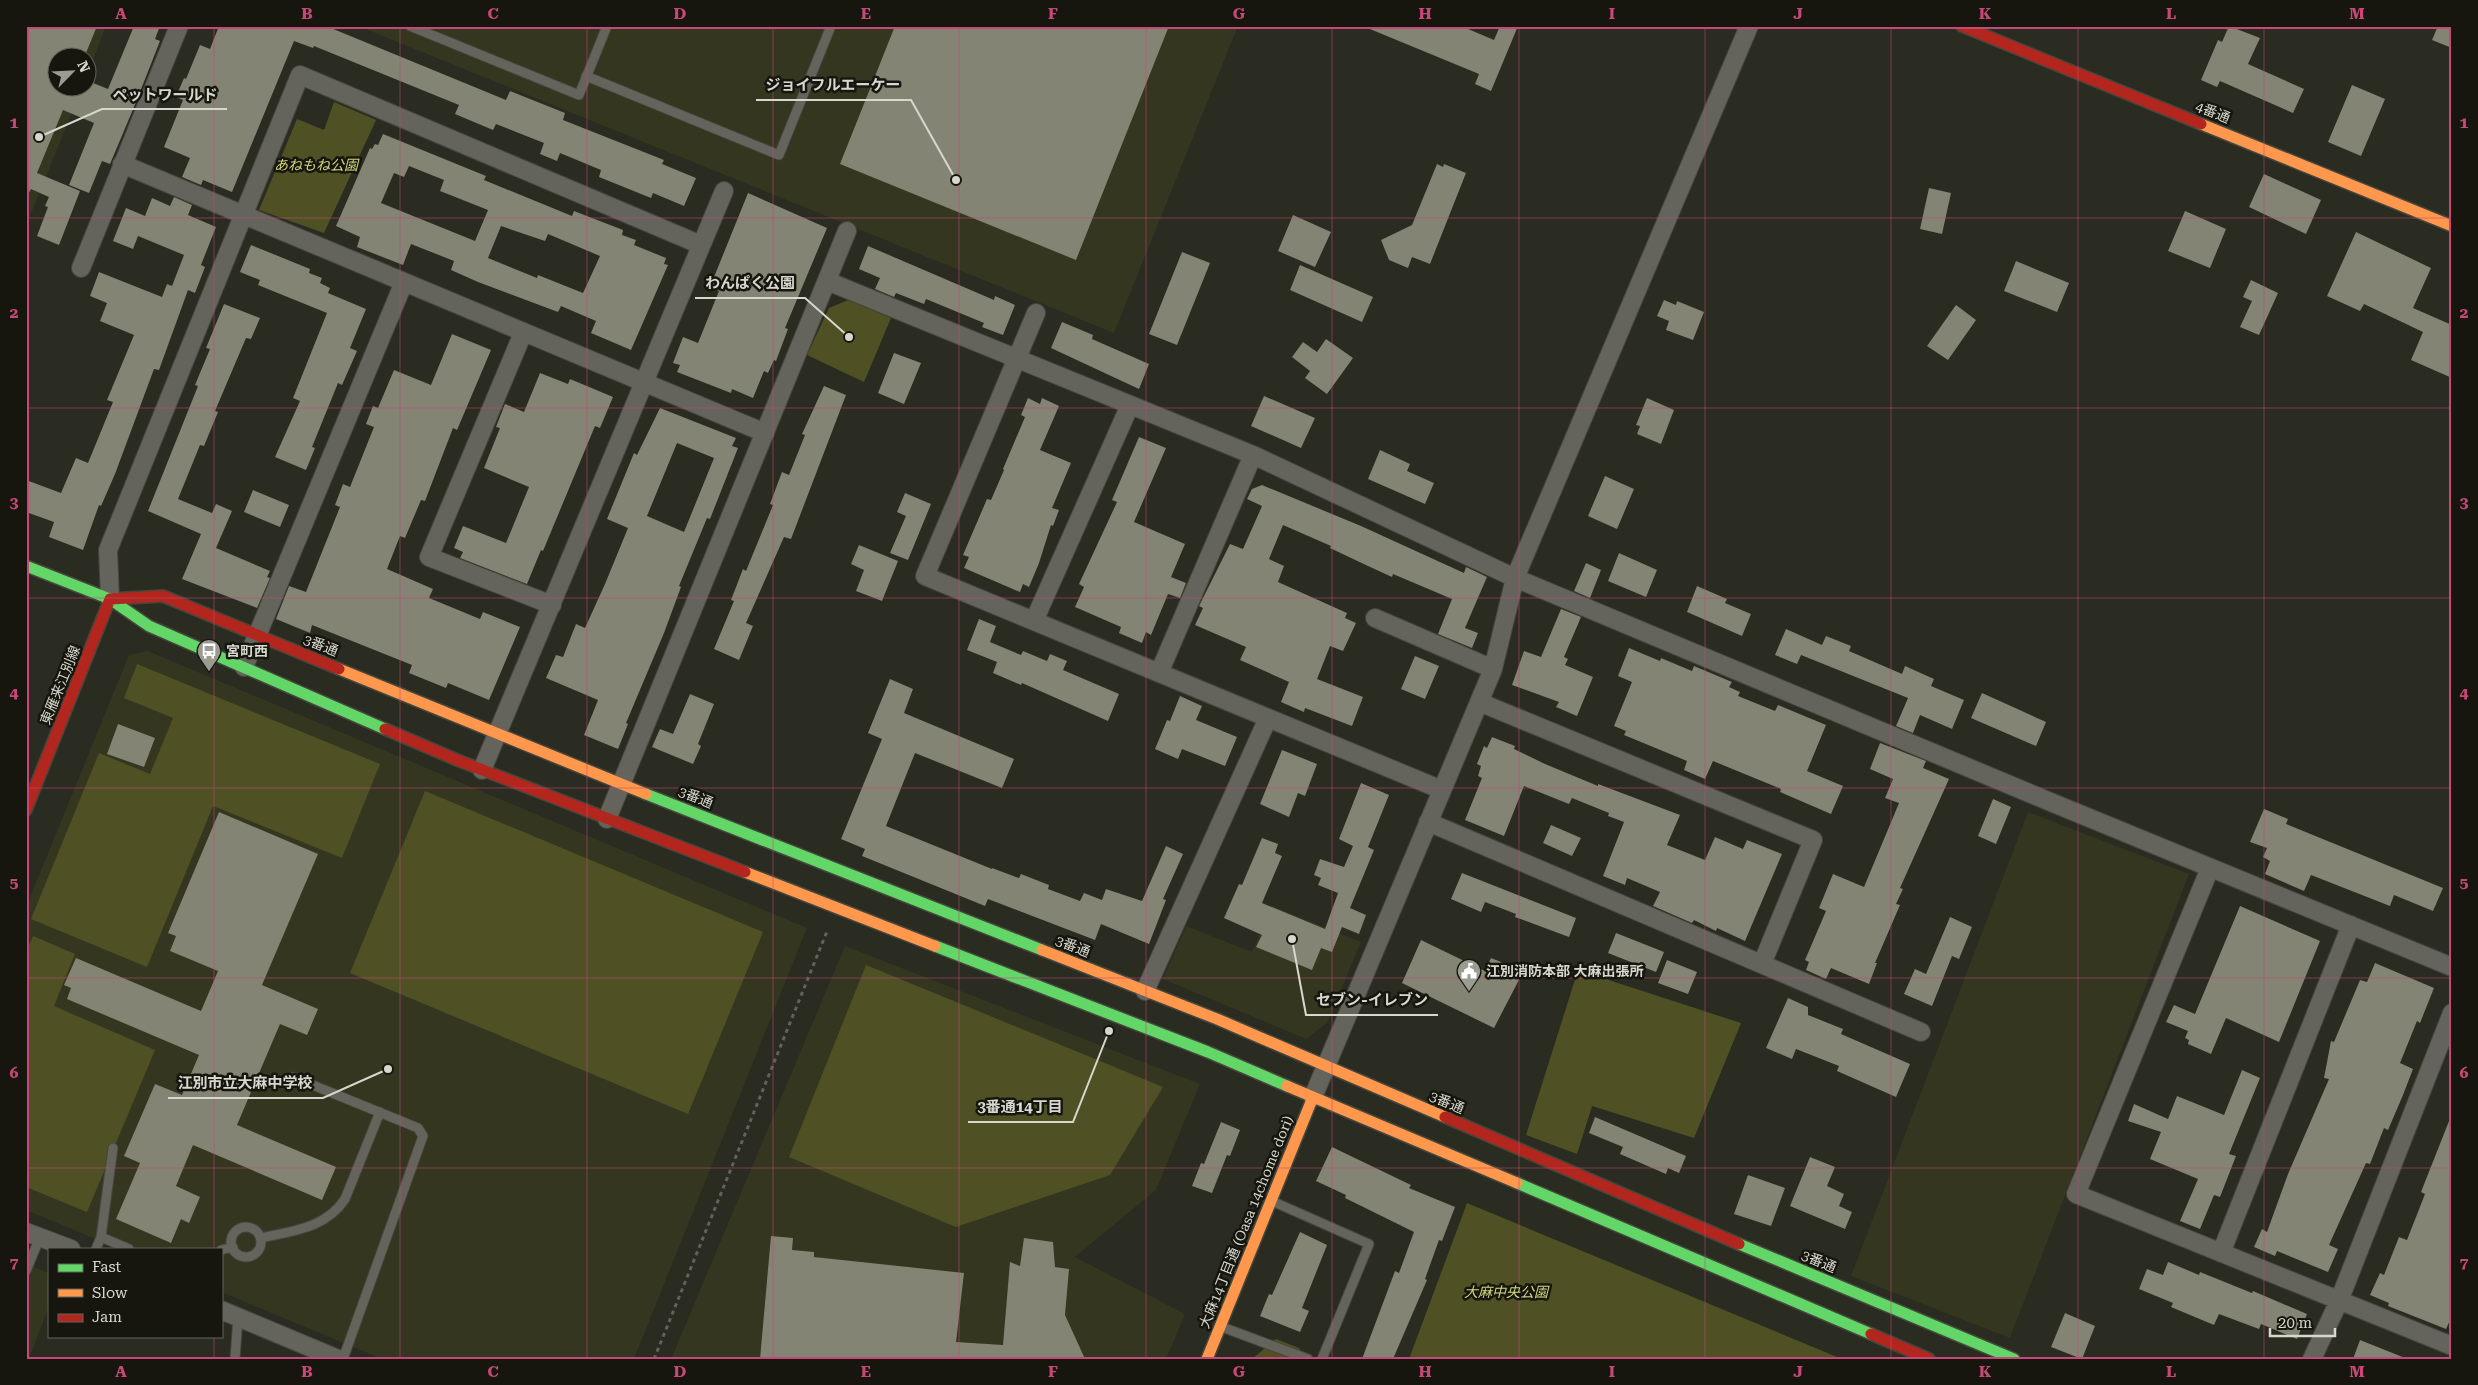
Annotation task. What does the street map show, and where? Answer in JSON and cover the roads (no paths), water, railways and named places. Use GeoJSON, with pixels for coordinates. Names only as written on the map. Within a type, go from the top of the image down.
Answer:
{"type":"FeatureCollection","features":[{"type":"Feature","properties":{"kind":"street"},"geometry":{"type":"LineString","coordinates":[[81,268],[178,26]]}},
{"type":"Feature","properties":{"kind":"street"},"geometry":{"type":"LineString","coordinates":[[1313,1097],[1493,669],[1515,578],[1750,26]]}},
{"type":"Feature","properties":{"kind":"street","name":"4番通"},"geometry":{"type":"LineString","coordinates":[[1962,26],[2452,226]]}},
{"type":"Feature","properties":{"kind":"street"},"geometry":{"type":"LineString","coordinates":[[110,599],[108,550],[300,74],[702,245]]}},
{"type":"Feature","properties":{"kind":"street"},"geometry":{"type":"LineString","coordinates":[[122,164],[765,433]]}},
{"type":"Feature","properties":{"kind":"street"},"geometry":{"type":"LineString","coordinates":[[482,770],[724,191]]}},
{"type":"Feature","properties":{"kind":"street"},"geometry":{"type":"LineString","coordinates":[[607,819],[847,231]]}},
{"type":"Feature","properties":{"kind":"street"},"geometry":{"type":"LineString","coordinates":[[827,281],[1253,455],[1515,578],[2210,868],[2452,966]]}},
{"type":"Feature","properties":{"kind":"street"},"geometry":{"type":"LineString","coordinates":[[244,667],[404,282]]}},
{"type":"Feature","properties":{"kind":"street"},"geometry":{"type":"LineString","coordinates":[[1036,313],[925,576],[1442,790]]}},
{"type":"Feature","properties":{"kind":"street"},"geometry":{"type":"LineString","coordinates":[[523,333],[429,557],[552,605]]}},
{"type":"Feature","properties":{"kind":"street"},"geometry":{"type":"LineString","coordinates":[[1034,621],[1130,405]]}},
{"type":"Feature","properties":{"kind":"street"},"geometry":{"type":"LineString","coordinates":[[1159,673],[1253,455]]}},
{"type":"Feature","properties":{"kind":"street","name":"3番通"},"geometry":{"type":"LineString","coordinates":[[26,566],[110,599],[150,626],[482,770],[1208,1052],[1929,1359]]}},
{"type":"Feature","properties":{"kind":"street","name":"3番通"},"geometry":{"type":"LineString","coordinates":[[110,599],[164,596],[498,734],[1145,991],[1325,1065],[1795,1268],[2014,1359]]}},
{"type":"Feature","properties":{"kind":"street","name":"東雁来江別線"},"geometry":{"type":"LineString","coordinates":[[26,810],[110,599]]}},
{"type":"Feature","properties":{"kind":"street"},"geometry":{"type":"LineString","coordinates":[[1375,618],[1493,669]]}},
{"type":"Feature","properties":{"kind":"street"},"geometry":{"type":"LineString","coordinates":[[1479,702],[1813,840],[1762,964]]}},
{"type":"Feature","properties":{"kind":"street"},"geometry":{"type":"LineString","coordinates":[[1145,991],[1268,718]]}},
{"type":"Feature","properties":{"kind":"street"},"geometry":{"type":"LineString","coordinates":[[1428,822],[1921,1032]]}},
{"type":"Feature","properties":{"kind":"street"},"geometry":{"type":"LineString","coordinates":[[2210,868],[2076,1194],[2452,1346]]}},
{"type":"Feature","properties":{"kind":"street"},"geometry":{"type":"LineString","coordinates":[[2221,1253],[2351,925]]}},
{"type":"Feature","properties":{"kind":"street"},"geometry":{"type":"LineString","coordinates":[[2312,1359],[2339,1301],[2452,1013]]}},
{"type":"Feature","properties":{"kind":"street","name":"大麻14丁目通 (Oasa 14chome dori)"},"geometry":{"type":"LineString","coordinates":[[1206,1359],[1313,1097]]}},
{"type":"Feature","properties":{"kind":"street"},"geometry":{"type":"LineString","coordinates":[[33,1234],[68,1248]]}},
{"type":"Feature","properties":{"kind":"street"},"geometry":{"type":"LineString","coordinates":[[222,1310],[338,1359]]}},
{"type":"Feature","properties":{"kind":"lane"},"geometry":{"type":"LineString","coordinates":[[410,26],[579,95],[606,26]]}},
{"type":"Feature","properties":{"kind":"lane"},"geometry":{"type":"LineString","coordinates":[[586,76],[779,155],[831,26]]}},
{"type":"Feature","properties":{"kind":"lane"},"geometry":{"type":"LineString","coordinates":[[292,1077],[418,1128],[423,1136],[343,1359]]}},
{"type":"Feature","properties":{"kind":"lane"},"geometry":{"type":"LineString","coordinates":[[261,1238],[302,1229],[322,1222],[337,1211],[345,1199],[380,1112]]}},
{"type":"Feature","properties":{"kind":"lane"},"geometry":{"type":"LineString","coordinates":[[96,1248],[101,1237],[113,1148]]}},
{"type":"Feature","properties":{"kind":"lane"},"geometry":{"type":"LineString","coordinates":[[1271,1201],[1369,1244],[1322,1359]]}},
{"type":"Feature","properties":{"kind":"lane"},"geometry":{"type":"LineString","coordinates":[[242,1227],[256,1230],[261,1238],[260,1248],[253,1255],[239,1255],[232,1247],[234,1233],[242,1227]]}},
{"type":"Feature","properties":{"kind":"lane"},"geometry":{"type":"LineString","coordinates":[[26,1271],[33,1234]]}},
{"type":"Feature","properties":{"kind":"lane"},"geometry":{"type":"LineString","coordinates":[[101,1237],[127,1248]]}},
{"type":"Feature","properties":{"kind":"lane"},"geometry":{"type":"LineString","coordinates":[[222,1250],[232,1247]]}},
{"type":"Feature","properties":{"kind":"lane"},"geometry":{"type":"LineString","coordinates":[[235,1359],[238,1317]]}},
{"type":"Feature","properties":{"kind":"lane"},"geometry":{"type":"LineString","coordinates":[[1220,1327],[1308,1359]]}},
{"type":"Feature","properties":{"kind":"place","name":"ペットワールド"},"geometry":{"type":"Point","coordinates":[39,137]}},
{"type":"Feature","properties":{"kind":"place","name":"ジョイフルエーケー"},"geometry":{"type":"Point","coordinates":[956,180]}},
{"type":"Feature","properties":{"kind":"place","name":"わんぱく公園"},"geometry":{"type":"Point","coordinates":[849,337]}},
{"type":"Feature","properties":{"kind":"place","name":"宮町西"},"geometry":{"type":"Point","coordinates":[209,672]}},
{"type":"Feature","properties":{"kind":"place","name":"セブン-イレブン"},"geometry":{"type":"Point","coordinates":[1292,939]}},
{"type":"Feature","properties":{"kind":"place","name":"江別消防本部 大麻出張所"},"geometry":{"type":"Point","coordinates":[1469,992]}},
{"type":"Feature","properties":{"kind":"place","name":"3番通14丁目"},"geometry":{"type":"Point","coordinates":[1109,1031]}},
{"type":"Feature","properties":{"kind":"place","name":"江別市立大麻中学校"},"geometry":{"type":"Point","coordinates":[388,1069]}},
{"type":"Feature","properties":{"kind":"park label","name":"あねもね公園"},"geometry":{"type":"Point","coordinates":[316,165]}},
{"type":"Feature","properties":{"kind":"park label","name":"大麻中央公園"},"geometry":{"type":"Point","coordinates":[1506,1292]}}]}
